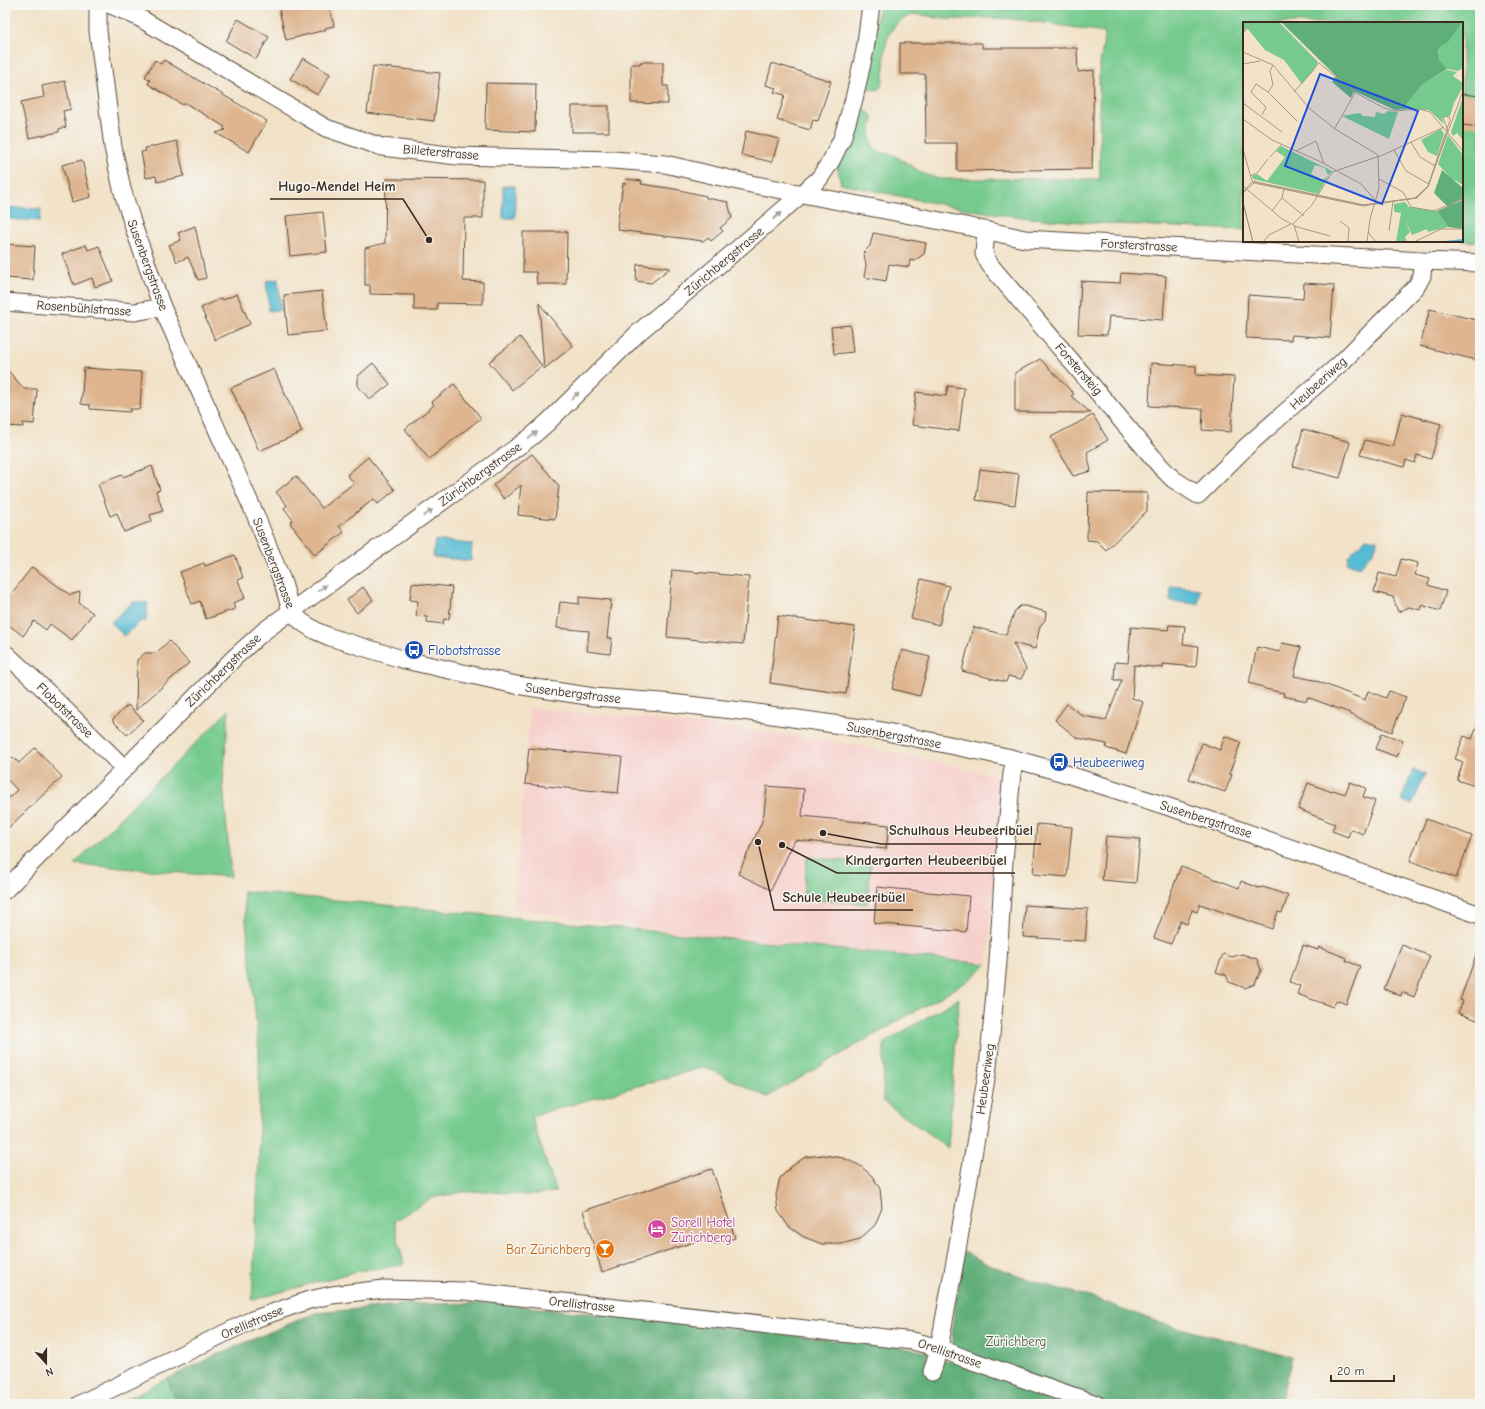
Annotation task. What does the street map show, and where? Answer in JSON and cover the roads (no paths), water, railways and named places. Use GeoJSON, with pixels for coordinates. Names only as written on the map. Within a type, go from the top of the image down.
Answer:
{"type":"FeatureCollection","features":[{"type":"Feature","properties":{"kind":"street","name":"Susenbergstrasse"},"geometry":{"type":"LineString","coordinates":[[98,5],[98,31],[112,147],[122,189],[162,307],[246,491],[283,583],[291,611],[302,622],[316,631],[350,644],[405,660],[516,685],[594,697],[662,702],[750,712],[882,731],[1015,760],[1057,771],[1225,825],[1480,915]]}},
{"type":"Feature","properties":{"kind":"street","name":"Billeterstrasse"},"geometry":{"type":"LineString","coordinates":[[111,5],[138,17],[326,128],[382,147],[457,156],[613,160],[665,164],[802,194]]}},
{"type":"Feature","properties":{"kind":"street","name":"Zürichbergstrasse"},"geometry":{"type":"LineString","coordinates":[[5,890],[235,657],[264,631],[531,437],[639,332],[819,179],[842,139],[854,99],[865,50],[872,5]]}},
{"type":"Feature","properties":{"kind":"street","name":"Forsterstrasse"},"geometry":{"type":"LineString","coordinates":[[802,194],[986,230],[1024,239],[1480,263]]}},
{"type":"Feature","properties":{"kind":"street","name":"Forstersteig"},"geometry":{"type":"LineString","coordinates":[[986,230],[984,254],[990,265],[1165,471],[1173,479],[1198,495]]}},
{"type":"Feature","properties":{"kind":"street","name":"Heubeeriweg"},"geometry":{"type":"LineString","coordinates":[[1198,495],[1247,446],[1341,363],[1416,287],[1422,276],[1423,261]]}},
{"type":"Feature","properties":{"kind":"street","name":"Rosenbühlstrasse"},"geometry":{"type":"LineString","coordinates":[[5,302],[135,312],[162,307]]}},
{"type":"Feature","properties":{"kind":"street","name":"Flobotstrasse"},"geometry":{"type":"LineString","coordinates":[[5,654],[44,689],[124,768]]}},
{"type":"Feature","properties":{"kind":"street","name":"Heubeeriweg"},"geometry":{"type":"LineString","coordinates":[[932,1372],[939,1348],[988,1067],[998,962],[1004,861],[1012,773],[1015,760]]}},
{"type":"Feature","properties":{"kind":"street","name":"Orellistrasse"},"geometry":{"type":"LineString","coordinates":[[80,1404],[252,1320],[309,1300],[346,1293],[384,1289],[465,1291],[913,1341],[939,1348],[1096,1404]]}},
{"type":"Feature","properties":{"kind":"water"},"geometry":{"type":"Polygon","coordinates":[[[503,186],[515,186],[515,218],[503,218],[503,186]]]}},
{"type":"Feature","properties":{"kind":"water"},"geometry":{"type":"Polygon","coordinates":[[[5,207],[41,209],[40,221],[5,219],[5,207]]]}},
{"type":"Feature","properties":{"kind":"water"},"geometry":{"type":"Polygon","coordinates":[[[278,279],[281,310],[269,311],[266,281],[278,279]]]}},
{"type":"Feature","properties":{"kind":"water"},"geometry":{"type":"Polygon","coordinates":[[[1366,538],[1378,540],[1374,551],[1360,567],[1347,563],[1348,556],[1366,538]]]}},
{"type":"Feature","properties":{"kind":"water"},"geometry":{"type":"Polygon","coordinates":[[[435,540],[472,544],[471,561],[433,557],[435,540]]]}},
{"type":"Feature","properties":{"kind":"water"},"geometry":{"type":"Polygon","coordinates":[[[1171,586],[1200,589],[1198,604],[1170,601],[1171,586]]]}},
{"type":"Feature","properties":{"kind":"water"},"geometry":{"type":"Polygon","coordinates":[[[133,602],[148,603],[146,621],[141,621],[124,636],[111,622],[133,602]]]}},
{"type":"Feature","properties":{"kind":"water"},"geometry":{"type":"Polygon","coordinates":[[[1413,770],[1425,774],[1412,805],[1401,800],[1413,770]]]}},
{"type":"Feature","properties":{"kind":"place","name":"Hugo-Mendel Heim"},"geometry":{"type":"Point","coordinates":[429,240]}},
{"type":"Feature","properties":{"kind":"place","name":"Flobotstrasse"},"geometry":{"type":"Point","coordinates":[414,650]}},
{"type":"Feature","properties":{"kind":"place","name":"Heubeeriweg"},"geometry":{"type":"Point","coordinates":[1059,762]}},
{"type":"Feature","properties":{"kind":"place","name":"Schulhaus Heubeeribüel"},"geometry":{"type":"Point","coordinates":[823,833]}},
{"type":"Feature","properties":{"kind":"place","name":"Schule Heubeeribüel"},"geometry":{"type":"Point","coordinates":[758,842]}},
{"type":"Feature","properties":{"kind":"place","name":"Kindergarten Heubeeribüel"},"geometry":{"type":"Point","coordinates":[782,845]}},
{"type":"Feature","properties":{"kind":"place","name":"Sorell Hotel Zürichberg"},"geometry":{"type":"Point","coordinates":[657,1229]}},
{"type":"Feature","properties":{"kind":"place","name":"Bar Zürichberg"},"geometry":{"type":"Point","coordinates":[605,1249]}},
{"type":"Feature","properties":{"kind":"park label","name":"Zürichberg"},"geometry":{"type":"Point","coordinates":[1016,1341]}}]}
